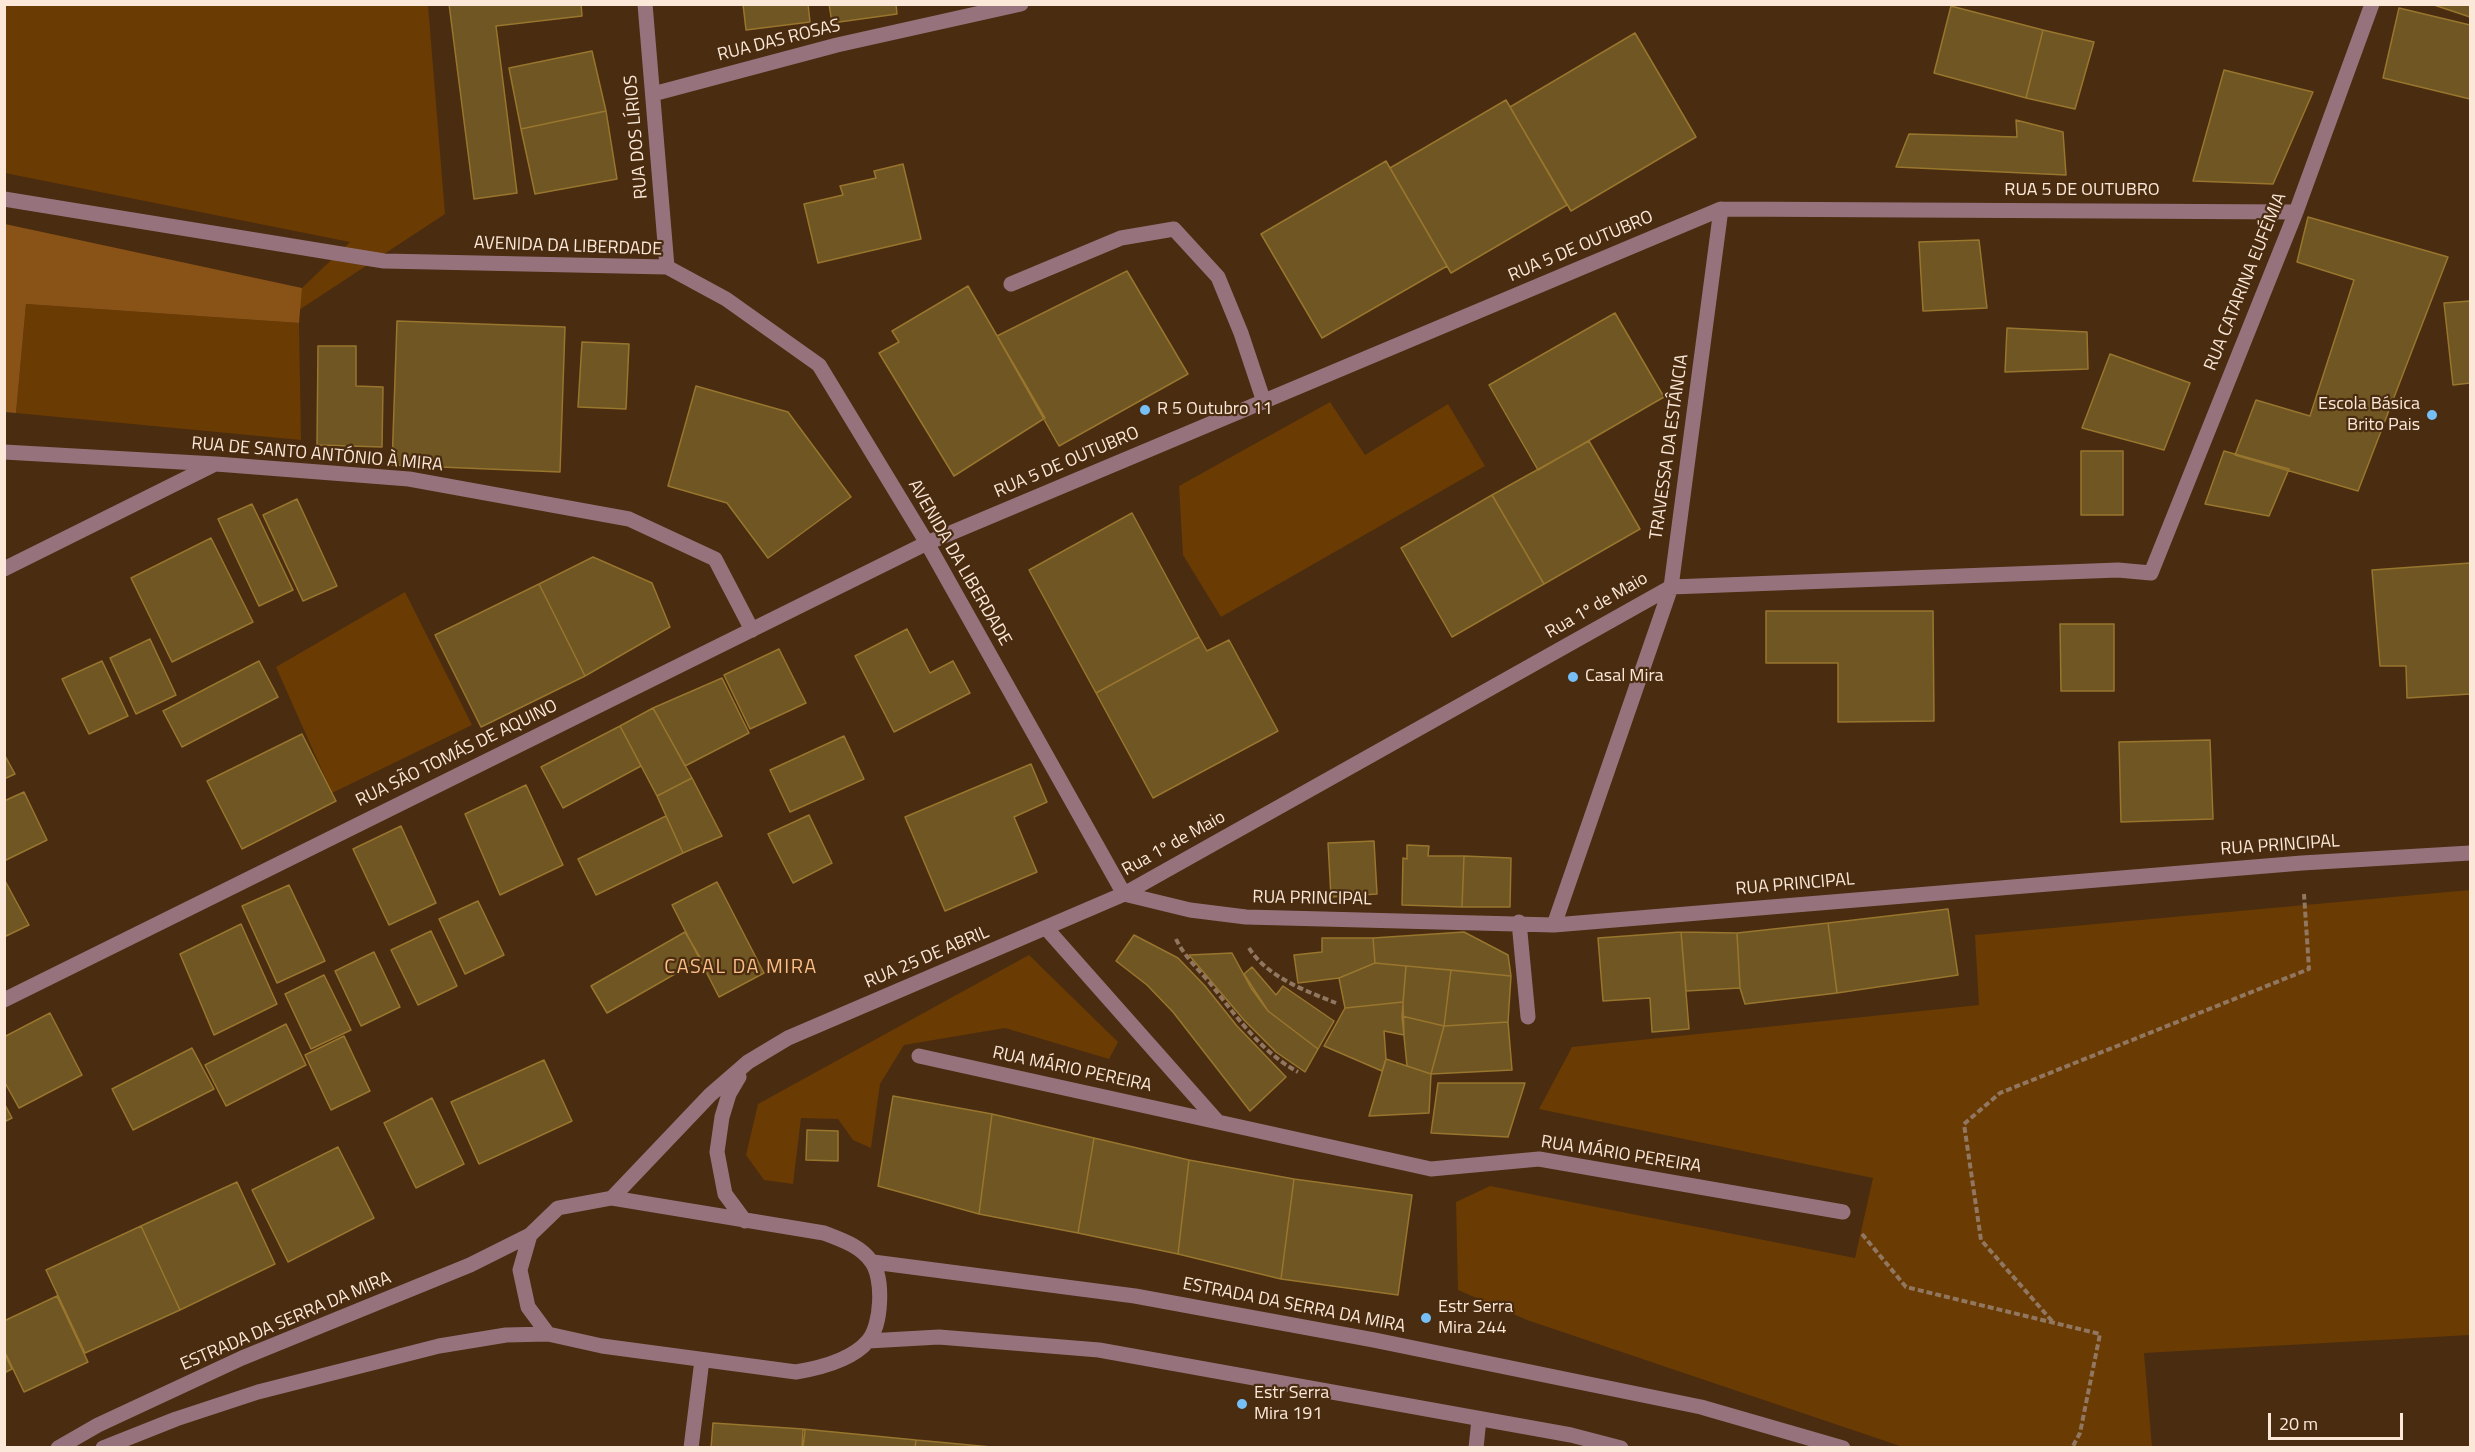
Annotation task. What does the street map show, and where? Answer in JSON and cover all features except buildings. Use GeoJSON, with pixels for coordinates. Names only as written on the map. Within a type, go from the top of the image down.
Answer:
{"type":"FeatureCollection","features":[{"type":"Feature","properties":{"kind":"street","name":"RUA DOS LÍRIOS"},"geometry":{"type":"LineString","coordinates":[[645,4],[667,267]]}},
{"type":"Feature","properties":{"kind":"street","name":"RUA DAS ROSAS"},"geometry":{"type":"LineString","coordinates":[[653,94],[837,45],[1021,4]]}},
{"type":"Feature","properties":{"kind":"street","name":"RUA CATARINA EUFÉMIA"},"geometry":{"type":"LineString","coordinates":[[2151,573],[2296,212],[2373,4]]}},
{"type":"Feature","properties":{"kind":"street","name":"AVENIDA DA LIBERDADE"},"geometry":{"type":"LineString","coordinates":[[4,199],[384,261],[667,267],[726,299],[819,365],[927,543],[1124,894]]}},
{"type":"Feature","properties":{"kind":"street","name":"RUA 5 DE OUTUBRO"},"geometry":{"type":"LineString","coordinates":[[927,543],[1721,208],[2296,212]]}},
{"type":"Feature","properties":{"kind":"street","name":"TRAVESSA DA ESTÂNCIA"},"geometry":{"type":"LineString","coordinates":[[1554,925],[1671,587],[1721,208]]}},
{"type":"Feature","properties":{"kind":"street"},"geometry":{"type":"LineString","coordinates":[[1011,284],[1120,238],[1174,229],[1218,277],[1264,402]]}},
{"type":"Feature","properties":{"kind":"street","name":"RUA DE SANTO ANTÓNIO À MIRA"},"geometry":{"type":"LineString","coordinates":[[4,452],[216,464],[409,479],[629,519],[715,559],[752,630]]}},
{"type":"Feature","properties":{"kind":"street"},"geometry":{"type":"LineString","coordinates":[[4,569],[216,464]]}},
{"type":"Feature","properties":{"kind":"street","name":"RUA SÃO TOMÁS DE AQUINO"},"geometry":{"type":"LineString","coordinates":[[4,1000],[927,543]]}},
{"type":"Feature","properties":{"kind":"street","name":"Rua 1º de Maio"},"geometry":{"type":"LineString","coordinates":[[1124,894],[1671,587],[2118,570],[2151,573]]}},
{"type":"Feature","properties":{"kind":"street","name":"RUA PRINCIPAL"},"geometry":{"type":"LineString","coordinates":[[1124,894],[1190,910],[1246,918],[1519,922],[1554,925],[2302,863],[2470,854]]}},
{"type":"Feature","properties":{"kind":"street","name":"RUA 25 DE ABRIL"},"geometry":{"type":"LineString","coordinates":[[612,1198],[710,1095],[748,1062],[788,1038],[1124,894]]}},
{"type":"Feature","properties":{"kind":"street"},"geometry":{"type":"LineString","coordinates":[[1519,922],[1528,1017]]}},
{"type":"Feature","properties":{"kind":"street","name":"RUA MÁRIO PEREIRA"},"geometry":{"type":"LineString","coordinates":[[1046,928],[1217,1121]]}},
{"type":"Feature","properties":{"kind":"street","name":"RUA MÁRIO PEREIRA"},"geometry":{"type":"LineString","coordinates":[[919,1056],[1431,1169],[1539,1159],[1843,1212]]}},
{"type":"Feature","properties":{"kind":"street"},"geometry":{"type":"LineString","coordinates":[[745,1221],[725,1194],[717,1152],[722,1117],[729,1094],[748,1062]]}},
{"type":"Feature","properties":{"kind":"street","name":"ESTRADA DA SERRA DA MIRA"},"geometry":{"type":"LineString","coordinates":[[58,1448],[98,1425],[242,1358],[470,1265],[530,1235],[558,1208],[612,1198],[824,1233],[855,1246],[873,1262],[1135,1296],[1374,1340],[1701,1407],[1816,1438],[1843,1448]]}},
{"type":"Feature","properties":{"kind":"street"},"geometry":{"type":"LineString","coordinates":[[530,1235],[520,1270],[528,1307],[548,1334]]}},
{"type":"Feature","properties":{"kind":"street"},"geometry":{"type":"LineString","coordinates":[[868,1341],[877,1320],[881,1297],[873,1262]]}},
{"type":"Feature","properties":{"kind":"street"},"geometry":{"type":"LineString","coordinates":[[103,1448],[176,1419],[258,1392],[367,1363],[495,1336],[548,1334],[602,1346],[796,1372],[826,1366],[868,1341],[939,1337],[1099,1350],[1155,1358],[1571,1435],[1621,1448]]}},
{"type":"Feature","properties":{"kind":"street"},"geometry":{"type":"LineString","coordinates":[[691,1448],[702,1360]]}},
{"type":"Feature","properties":{"kind":"street"},"geometry":{"type":"LineString","coordinates":[[1476,1448],[1479,1419]]}},
{"type":"Feature","properties":{"kind":"path"},"geometry":{"type":"LineString","coordinates":[[2052,1321],[1981,1240],[1964,1124],[2000,1093],[2309,969],[2302,863]]}},
{"type":"Feature","properties":{"kind":"path"},"geometry":{"type":"LineString","coordinates":[[1160,902],[1185,954],[1271,1054],[1298,1072]]}},
{"type":"Feature","properties":{"kind":"path"},"geometry":{"type":"LineString","coordinates":[[1246,918],[1248,946],[1254,957],[1296,986],[1336,1003]]}},
{"type":"Feature","properties":{"kind":"path"},"geometry":{"type":"LineString","coordinates":[[1843,1212],[1906,1287],[2100,1334],[2080,1433],[2072,1448]]}},
{"type":"Feature","properties":{"kind":"shaded area"},"geometry":{"type":"Polygon","coordinates":[[[4,5],[428,5],[445,214],[299,310],[302,288],[350,242],[5,173],[4,5]]]}},
{"type":"Feature","properties":{"kind":"shaded area"},"geometry":{"type":"Polygon","coordinates":[[[5,224],[302,288],[299,323],[26,304],[16,413],[5,412],[5,224]]]}},
{"type":"Feature","properties":{"kind":"shaded area"},"geometry":{"type":"Polygon","coordinates":[[[26,304],[299,323],[301,440],[16,413],[26,304]]]}},
{"type":"Feature","properties":{"kind":"shaded area"},"geometry":{"type":"Polygon","coordinates":[[[1330,402],[1365,455],[1448,404],[1485,466],[1221,617],[1183,555],[1179,486],[1330,402]]]}},
{"type":"Feature","properties":{"kind":"shaded area"},"geometry":{"type":"Polygon","coordinates":[[[405,592],[472,725],[332,793],[276,667],[405,592]]]}},
{"type":"Feature","properties":{"kind":"shaded area"},"geometry":{"type":"Polygon","coordinates":[[[2470,890],[2470,1335],[2144,1353],[2152,1447],[1903,1447],[1527,1320],[1458,1290],[1456,1202],[1490,1186],[1855,1258],[1873,1178],[1539,1109],[1572,1047],[1979,1005],[1975,935],[2470,890]]]}},
{"type":"Feature","properties":{"kind":"shaded area"},"geometry":{"type":"Polygon","coordinates":[[[1029,955],[1118,1042],[1109,1059],[1005,1028],[904,1045],[880,1084],[871,1148],[853,1140],[838,1119],[801,1118],[793,1184],[764,1180],[746,1155],[758,1104],[1029,955]]]}},
{"type":"Feature","properties":{"kind":"place","name":"R 5 Outubro 11"},"geometry":{"type":"Point","coordinates":[1145,410]}},
{"type":"Feature","properties":{"kind":"place","name":"Escola Básica Brito Pais"},"geometry":{"type":"Point","coordinates":[2432,415]}},
{"type":"Feature","properties":{"kind":"place","name":"Casal Mira"},"geometry":{"type":"Point","coordinates":[1573,677]}},
{"type":"Feature","properties":{"kind":"place","name":"Estr Serra Mira 244"},"geometry":{"type":"Point","coordinates":[1426,1318]}},
{"type":"Feature","properties":{"kind":"place","name":"Estr Serra Mira 191"},"geometry":{"type":"Point","coordinates":[1242,1404]}},
{"type":"Feature","properties":{"kind":"district","name":"CASAL DA MIRA"},"geometry":{"type":"Point","coordinates":[741,968]}}]}
